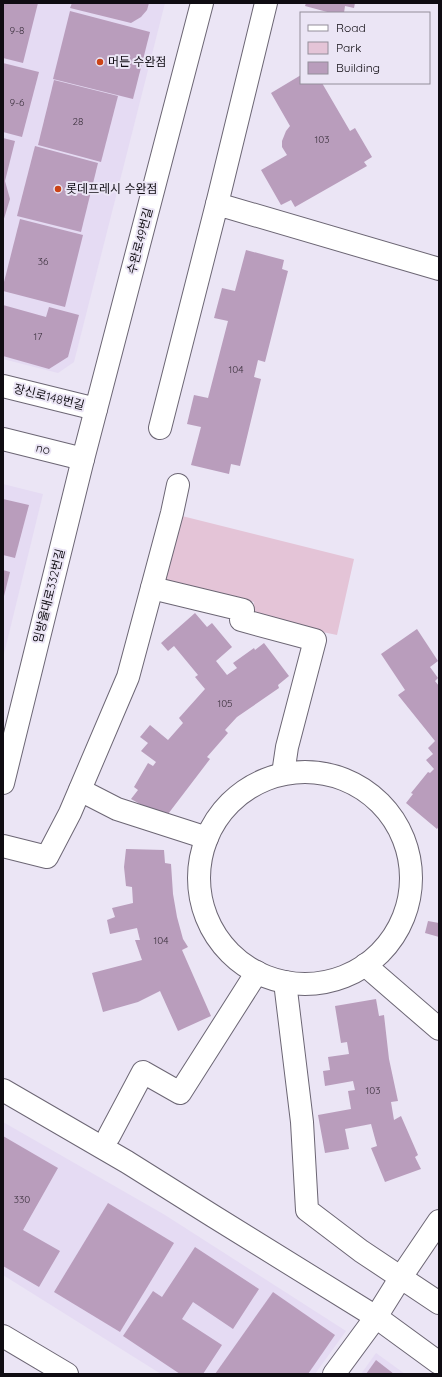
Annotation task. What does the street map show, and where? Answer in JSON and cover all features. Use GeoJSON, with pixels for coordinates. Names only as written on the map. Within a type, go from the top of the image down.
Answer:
{"type":"FeatureCollection","features":[{"type":"Feature","properties":{"kind":"street","name":"수완로49번길"},"geometry":{"type":"LineString","coordinates":[[96,409],[202,3]]}},
{"type":"Feature","properties":{"kind":"street"},"geometry":{"type":"LineString","coordinates":[[160,428],[266,3]]}},
{"type":"Feature","properties":{"kind":"street"},"geometry":{"type":"LineString","coordinates":[[216,204],[439,269]]}},
{"type":"Feature","properties":{"kind":"street","name":"장신로148번길"},"geometry":{"type":"LineString","coordinates":[[3,386],[96,409]]}},
{"type":"Feature","properties":{"kind":"street","name":"임방울대로332번길"},"geometry":{"type":"LineString","coordinates":[[3,783],[96,409]]}},
{"type":"Feature","properties":{"kind":"street","name":"no"},"geometry":{"type":"LineString","coordinates":[[3,439],[83,459]]}},
{"type":"Feature","properties":{"kind":"street"},"geometry":{"type":"LineString","coordinates":[[3,846],[47,858],[70,813],[128,677],[172,513],[178,485]]}},
{"type":"Feature","properties":{"kind":"street"},"geometry":{"type":"LineString","coordinates":[[152,588],[243,610],[241,620],[315,640],[287,747],[283,774]]}},
{"type":"Feature","properties":{"kind":"street"},"geometry":{"type":"LineString","coordinates":[[303,771],[324,773],[344,779],[362,789],[379,801],[392,818],[402,836],[408,856],[411,876],[409,897],[403,917],[394,936],[381,952],[365,966],[347,975],[326,982],[306,984],[285,982],[265,976],[247,967],[231,954],[217,938],[207,920],[201,900],[199,879],[201,858],[206,838],[216,820],[229,804],[245,790],[263,780],[283,774],[303,771]]}},
{"type":"Feature","properties":{"kind":"street"},"geometry":{"type":"LineString","coordinates":[[80,790],[117,809],[206,838]]}},
{"type":"Feature","properties":{"kind":"street"},"geometry":{"type":"LineString","coordinates":[[365,966],[439,1029]]}},
{"type":"Feature","properties":{"kind":"street"},"geometry":{"type":"LineString","coordinates":[[109,1136],[143,1072],[180,1093],[257,972]]}},
{"type":"Feature","properties":{"kind":"street"},"geometry":{"type":"LineString","coordinates":[[285,982],[302,1122],[307,1210],[361,1251],[439,1303]]}},
{"type":"Feature","properties":{"kind":"street"},"geometry":{"type":"LineString","coordinates":[[3,1090],[128,1162],[376,1317],[439,1363]]}},
{"type":"Feature","properties":{"kind":"street"},"geometry":{"type":"LineString","coordinates":[[334,1374],[376,1317],[439,1221]]}},
{"type":"Feature","properties":{"kind":"street"},"geometry":{"type":"LineString","coordinates":[[3,1336],[67,1374]]}},
{"type":"Feature","properties":{"kind":"shaded area"},"geometry":{"type":"Polygon","coordinates":[[[3,3],[165,3],[74,362],[58,373],[3,359],[3,3]]]}},
{"type":"Feature","properties":{"kind":"shaded area"},"geometry":{"type":"Polygon","coordinates":[[[3,484],[43,494],[3,658],[3,484]]]}},
{"type":"Feature","properties":{"kind":"shaded area"},"geometry":{"type":"Polygon","coordinates":[[[3,1122],[165,1215],[346,1331],[315,1374],[161,1374],[3,1275],[3,1122]]]}},
{"type":"Feature","properties":{"kind":"shaded area"},"geometry":{"type":"Polygon","coordinates":[[[376,1353],[405,1374],[361,1374],[376,1353]]]}},
{"type":"Feature","properties":{"kind":"green space"},"geometry":{"type":"Polygon","coordinates":[[[182,516],[354,559],[337,635],[251,617],[254,602],[165,583],[182,516]]]}},
{"type":"Feature","properties":{"kind":"building"},"geometry":{"type":"Polygon","coordinates":[[[3,3],[38,3],[23,63],[3,58],[3,3]]]}},
{"type":"Feature","properties":{"kind":"building"},"geometry":{"type":"Polygon","coordinates":[[[72,3],[149,3],[147,10],[141,17],[131,23],[70,8],[72,3]]]}},
{"type":"Feature","properties":{"kind":"building"},"geometry":{"type":"Polygon","coordinates":[[[306,3],[355,3],[354,8],[345,6],[344,12],[327,12],[305,6],[306,3]]]}},
{"type":"Feature","properties":{"kind":"building"},"geometry":{"type":"Polygon","coordinates":[[[70,11],[150,32],[133,99],[53,79],[70,11]]]}},
{"type":"Feature","properties":{"kind":"building"},"geometry":{"type":"Polygon","coordinates":[[[3,63],[39,72],[22,137],[3,132],[3,63]]]}},
{"type":"Feature","properties":{"kind":"building"},"geometry":{"type":"Polygon","coordinates":[[[300,76],[300,84],[323,84],[350,131],[355,128],[372,157],[364,162],[367,166],[295,207],[291,200],[281,205],[261,170],[287,155],[282,147],[282,141],[290,126],[271,93],[300,76]]]}},
{"type":"Feature","properties":{"kind":"building"},"geometry":{"type":"Polygon","coordinates":[[[54,80],[118,96],[101,162],[38,145],[54,80]]]}},
{"type":"Feature","properties":{"kind":"building"},"geometry":{"type":"Polygon","coordinates":[[[3,138],[15,141],[5,181],[10,199],[3,222],[3,138]]]}},
{"type":"Feature","properties":{"kind":"building","name":"롯데프레시 수완점"},"geometry":{"type":"Polygon","coordinates":[[[35,146],[98,163],[81,232],[17,216],[35,146]]]}},
{"type":"Feature","properties":{"kind":"building"},"geometry":{"type":"Polygon","coordinates":[[[20,219],[83,235],[65,307],[3,291],[20,219]]]}},
{"type":"Feature","properties":{"kind":"building"},"geometry":{"type":"Polygon","coordinates":[[[246,250],[284,260],[282,269],[288,271],[265,362],[258,360],[254,377],[261,379],[240,466],[231,464],[229,474],[191,465],[201,427],[187,424],[194,395],[208,398],[228,321],[214,318],[222,288],[235,291],[246,250]]]}},
{"type":"Feature","properties":{"kind":"building"},"geometry":{"type":"Polygon","coordinates":[[[3,305],[46,317],[49,307],[79,315],[68,357],[49,369],[3,356],[3,305]]]}},
{"type":"Feature","properties":{"kind":"building"},"geometry":{"type":"Polygon","coordinates":[[[3,499],[29,505],[15,558],[3,555],[3,499]]]}},
{"type":"Feature","properties":{"kind":"building"},"geometry":{"type":"Polygon","coordinates":[[[3,570],[10,572],[4,596],[3,596],[3,570]]]}},
{"type":"Feature","properties":{"kind":"building"},"geometry":{"type":"Polygon","coordinates":[[[195,613],[207,627],[212,623],[232,647],[216,661],[227,675],[237,668],[233,663],[254,648],[255,650],[264,643],[289,676],[278,685],[279,688],[237,717],[225,730],[228,733],[207,757],[210,759],[165,818],[131,799],[138,790],[134,787],[148,763],[153,766],[156,762],[141,751],[148,743],[140,737],[150,725],[168,740],[183,723],[179,718],[205,689],[195,677],[198,675],[174,646],[168,651],[161,643],[195,613]]]}},
{"type":"Feature","properties":{"kind":"building"},"geometry":{"type":"Polygon","coordinates":[[[417,629],[438,661],[430,667],[438,678],[435,681],[439,686],[439,826],[437,829],[406,803],[413,794],[411,793],[428,772],[430,773],[434,769],[426,760],[433,754],[428,748],[435,741],[398,695],[405,690],[381,654],[417,629]]]}},
{"type":"Feature","properties":{"kind":"building"},"geometry":{"type":"Polygon","coordinates":[[[126,849],[164,850],[165,863],[171,864],[173,894],[177,917],[183,939],[188,947],[182,950],[211,1016],[178,1031],[160,991],[138,1002],[103,1012],[92,973],[142,960],[135,940],[140,940],[137,928],[110,934],[107,920],[115,917],[112,908],[133,903],[132,887],[126,886],[124,867],[126,849]]]}},
{"type":"Feature","properties":{"kind":"building"},"geometry":{"type":"Polygon","coordinates":[[[428,921],[439,923],[439,937],[425,933],[428,921]]]}},
{"type":"Feature","properties":{"kind":"building"},"geometry":{"type":"Polygon","coordinates":[[[376,999],[379,1016],[384,1015],[389,1059],[398,1101],[391,1102],[394,1120],[401,1116],[418,1155],[415,1157],[421,1169],[385,1182],[371,1148],[377,1146],[371,1124],[345,1129],[349,1149],[325,1153],[318,1115],[351,1109],[348,1091],[355,1090],[353,1081],[325,1086],[323,1071],[330,1070],[328,1057],[349,1054],[347,1042],[341,1043],[335,1006],[376,999]]]}},
{"type":"Feature","properties":{"kind":"building"},"geometry":{"type":"Polygon","coordinates":[[[3,1136],[58,1168],[23,1230],[60,1251],[39,1287],[3,1266],[3,1136]]]}},
{"type":"Feature","properties":{"kind":"building"},"geometry":{"type":"Polygon","coordinates":[[[108,1203],[174,1243],[120,1332],[54,1292],[108,1203]]]}},
{"type":"Feature","properties":{"kind":"building"},"geometry":{"type":"Polygon","coordinates":[[[195,1247],[259,1289],[233,1329],[193,1302],[182,1319],[222,1345],[203,1374],[180,1374],[123,1336],[153,1291],[162,1297],[195,1247]]]}},
{"type":"Feature","properties":{"kind":"building"},"geometry":{"type":"Polygon","coordinates":[[[273,1292],[335,1335],[308,1374],[215,1374],[273,1292]]]}},
{"type":"Feature","properties":{"kind":"building"},"geometry":{"type":"Polygon","coordinates":[[[376,1360],[394,1374],[366,1374],[376,1360]]]}},
{"type":"Feature","properties":{"kind":"place","name":"머든 수완점"},"geometry":{"type":"Point","coordinates":[100,62]}},
{"type":"Feature","properties":{"kind":"place","name":"롯데프레시 수완점"},"geometry":{"type":"Point","coordinates":[58,189]}}]}
